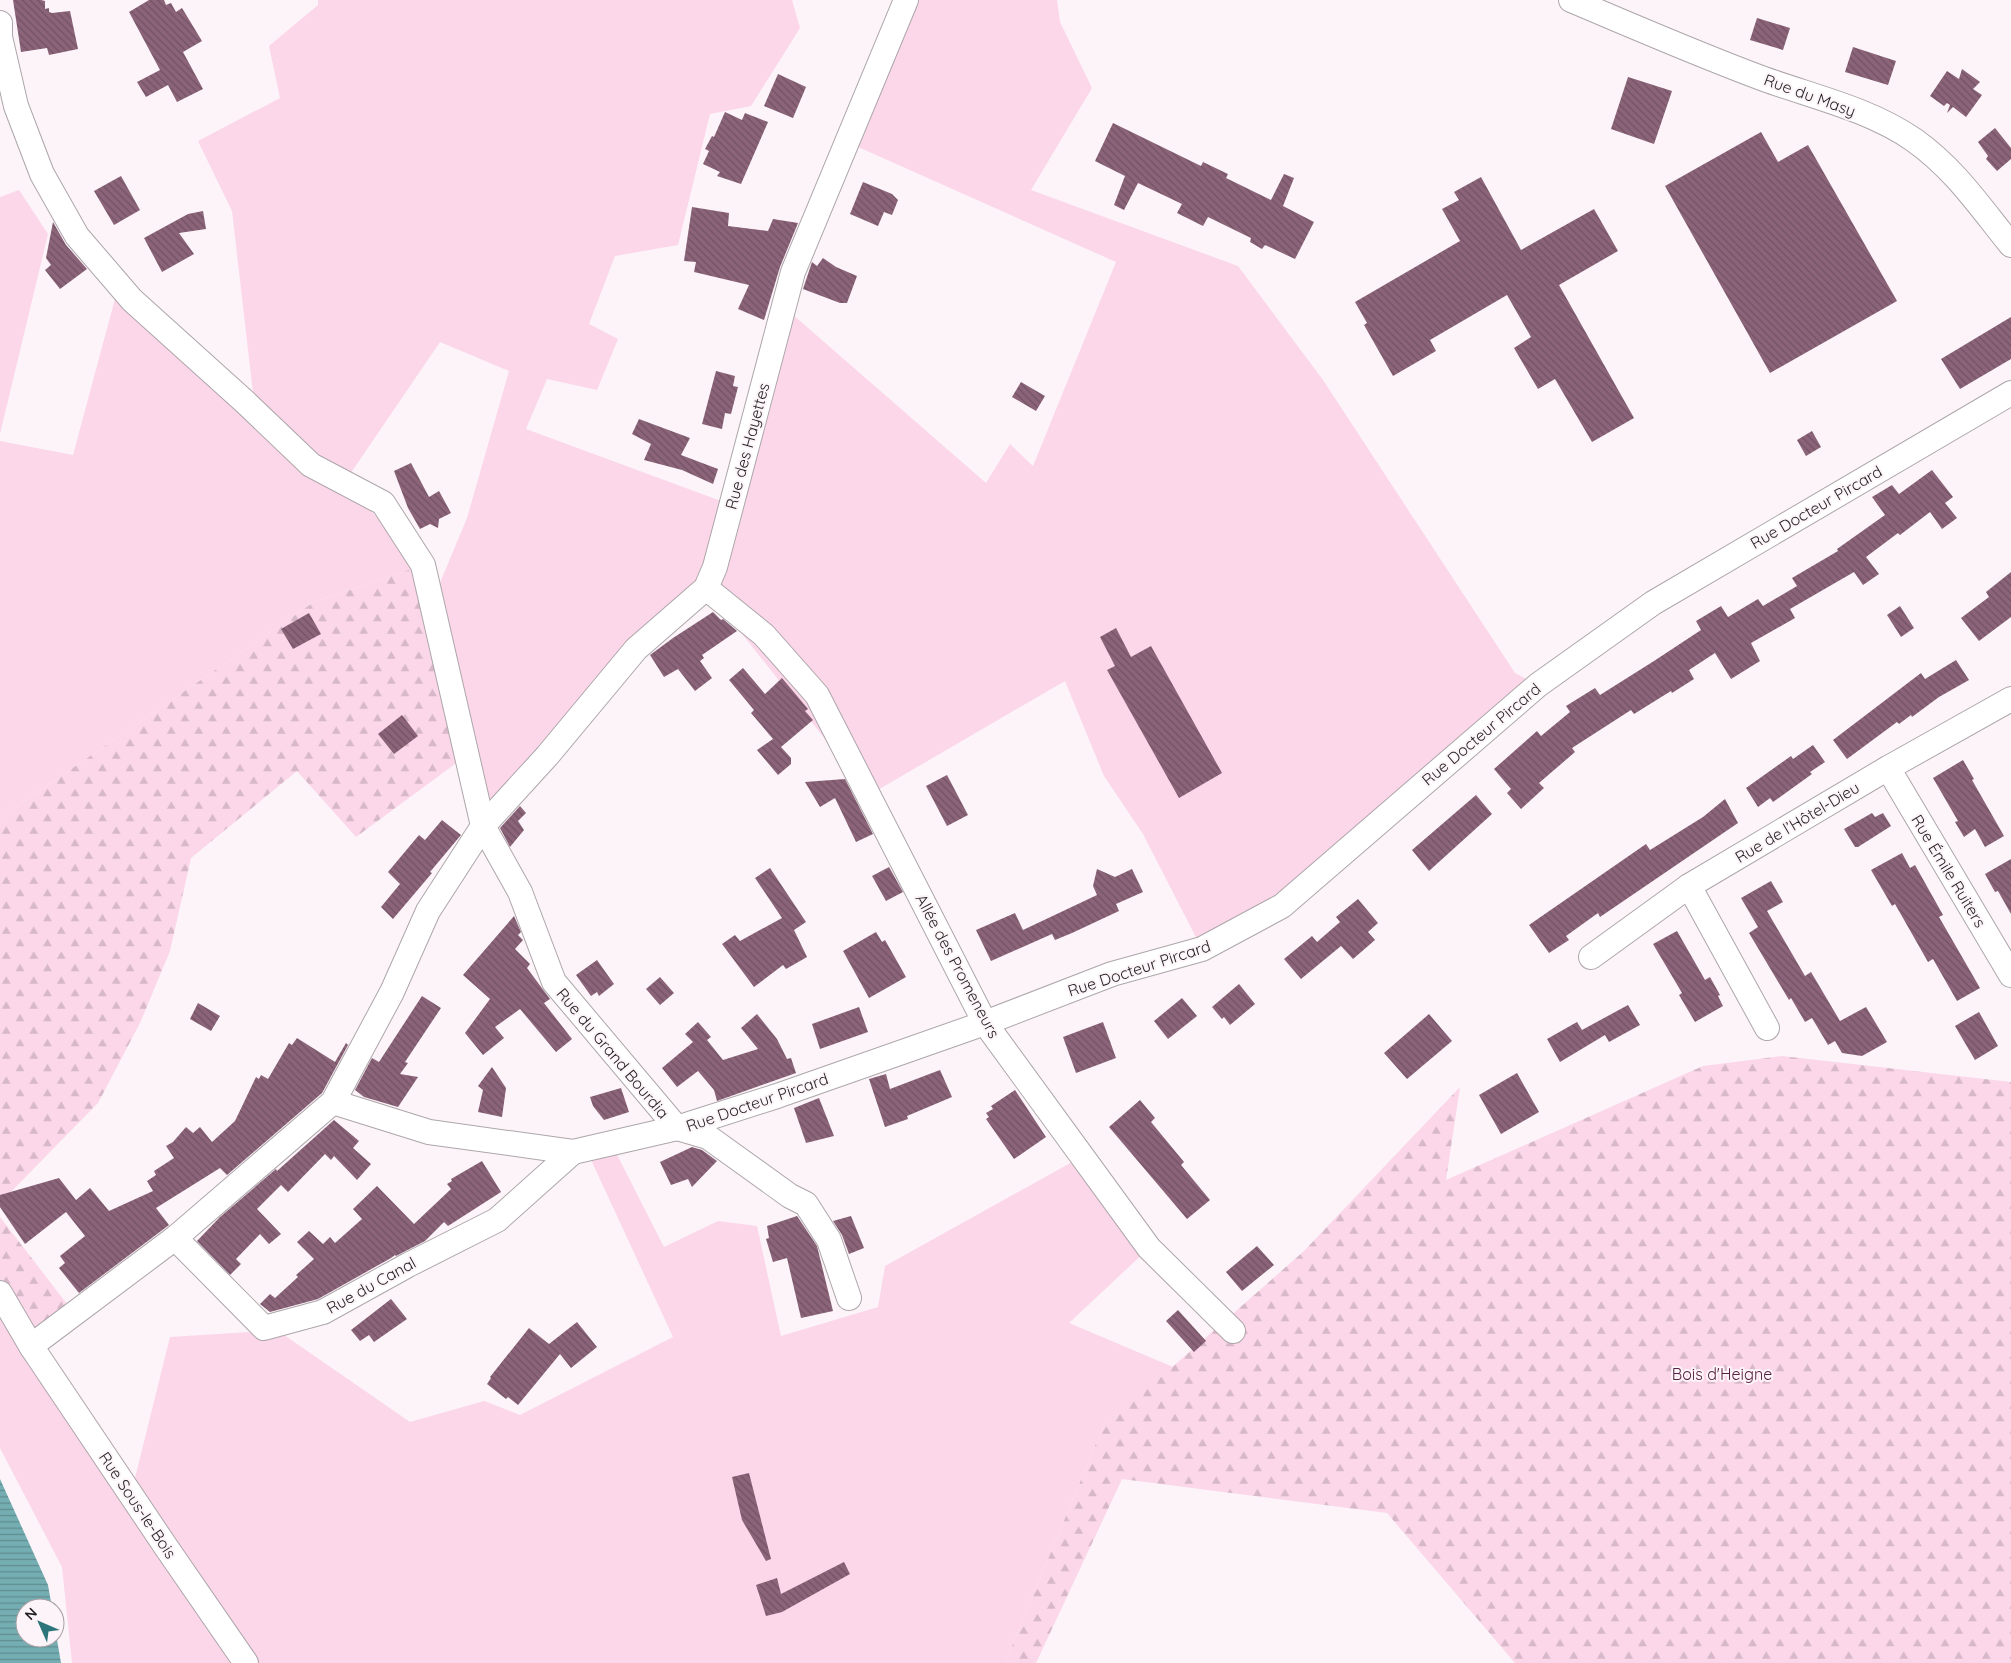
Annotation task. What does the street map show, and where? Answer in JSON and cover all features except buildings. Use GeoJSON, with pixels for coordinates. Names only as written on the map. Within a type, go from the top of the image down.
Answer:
{"type":"FeatureCollection","features":[{"type":"Feature","properties":{"kind":"street","name":"Rue des Hayettes"},"geometry":{"type":"LineString","coordinates":[[333,1102],[392,992],[428,911],[483,826],[547,756],[636,649],[706,588],[715,567],[792,272],[906,0]]}},
{"type":"Feature","properties":{"kind":"street","name":"Rue du Masy"},"geometry":{"type":"LineString","coordinates":[[1571,0],[1763,79],[1846,106],[1892,128],[1913,140],[1962,181],[2011,245]]}},
{"type":"Feature","properties":{"kind":"street","name":"Rue du Grand Bourdia"},"geometry":{"type":"LineString","coordinates":[[0,24],[0,37],[16,106],[42,174],[77,236],[132,300],[244,401],[310,465],[383,503],[423,566],[483,826],[520,892],[554,982],[677,1128],[708,1137],[790,1196],[806,1204],[829,1240],[849,1298]]}},
{"type":"Feature","properties":{"kind":"street","name":"Rue Docteur Pircard"},"geometry":{"type":"LineString","coordinates":[[333,1102],[429,1132],[572,1152],[677,1128],[776,1096],[985,1023],[1112,974],[1202,949],[1282,906],[1538,685],[1653,603],[2011,393]]}},
{"type":"Feature","properties":{"kind":"street","name":"Allée des Promeneurs"},"geometry":{"type":"LineString","coordinates":[[706,588],[764,635],[817,695],[985,1023],[1149,1248],[1233,1331]]}},
{"type":"Feature","properties":{"kind":"street","name":"Rue de l’Hôtel-Dieu"},"geometry":{"type":"LineString","coordinates":[[1591,957],[1689,886],[1888,768],[2011,699]]}},
{"type":"Feature","properties":{"kind":"street","name":"Rue Émile Ruiters"},"geometry":{"type":"LineString","coordinates":[[1888,768],[2011,975]]}},
{"type":"Feature","properties":{"kind":"street"},"geometry":{"type":"LineString","coordinates":[[1689,886],[1767,1028]]}},
{"type":"Feature","properties":{"kind":"street"},"geometry":{"type":"LineString","coordinates":[[31,1346],[175,1238],[333,1102]]}},
{"type":"Feature","properties":{"kind":"street","name":"Rue du Canal"},"geometry":{"type":"LineString","coordinates":[[175,1238],[264,1328],[323,1312],[408,1265],[497,1220],[572,1152]]}},
{"type":"Feature","properties":{"kind":"street","name":"Rue Sous-le-Bois"},"geometry":{"type":"LineString","coordinates":[[0,1293],[31,1346],[246,1663]]}},
{"type":"Feature","properties":{"kind":"green space"},"geometry":{"type":"Polygon","coordinates":[[[318,0],[792,0],[800,28],[751,106],[710,114],[678,245],[615,256],[589,324],[618,339],[597,390],[547,379],[526,429],[721,501],[784,307],[986,483],[1010,444],[1033,466],[1116,262],[847,142],[904,0],[1057,0],[1060,22],[1092,88],[1031,190],[1238,266],[1323,380],[1515,673],[1538,685],[1359,840],[1202,949],[1143,834],[1104,776],[1065,681],[869,795],[706,588],[483,826],[432,602],[467,518],[509,371],[440,342],[344,483],[423,565],[314,602],[0,818],[0,441],[73,455],[119,284],[253,393],[232,211],[198,141],[280,98],[269,46],[318,5],[318,0]]]}},
{"type":"Feature","properties":{"kind":"green space"},"geometry":{"type":"Polygon","coordinates":[[[19,190],[48,234],[0,434],[0,197],[19,190]]]}},
{"type":"Feature","properties":{"kind":"green space"},"geometry":{"type":"Polygon","coordinates":[[[423,565],[458,714],[455,764],[356,837],[297,771],[191,858],[170,951],[140,1023],[98,1103],[0,1203],[0,818],[314,602],[423,565]]]}},
{"type":"Feature","properties":{"kind":"green space","name":"Bois d'Heigne"},"geometry":{"type":"Polygon","coordinates":[[[1782,1056],[2011,1082],[2011,1663],[1515,1663],[1387,1513],[1122,1479],[1036,1663],[1005,1663],[1102,1429],[1304,1251],[1460,1087],[1446,1180],[1703,1066],[1782,1056]]]}},
{"type":"Feature","properties":{"kind":"green space"},"geometry":{"type":"Polygon","coordinates":[[[611,1143],[664,1247],[718,1221],[757,1226],[781,1336],[878,1307],[885,1266],[1074,1161],[1149,1248],[1069,1323],[1173,1367],[1102,1429],[1005,1663],[257,1663],[133,1486],[170,1337],[249,1332],[271,1326],[410,1422],[484,1401],[520,1415],[673,1337],[586,1149],[611,1143]]]}},
{"type":"Feature","properties":{"kind":"green space"},"geometry":{"type":"Polygon","coordinates":[[[0,1217],[67,1304],[31,1346],[0,1293],[0,1217]]]}},
{"type":"Feature","properties":{"kind":"green space"},"geometry":{"type":"Polygon","coordinates":[[[0,1300],[246,1663],[72,1663],[62,1567],[0,1448],[0,1300]]]}},
{"type":"Feature","properties":{"kind":"water"},"geometry":{"type":"Polygon","coordinates":[[[0,1479],[48,1585],[50,1598],[15,1598],[15,1648],[58,1648],[61,1663],[0,1663],[0,1479]]]}}]}
